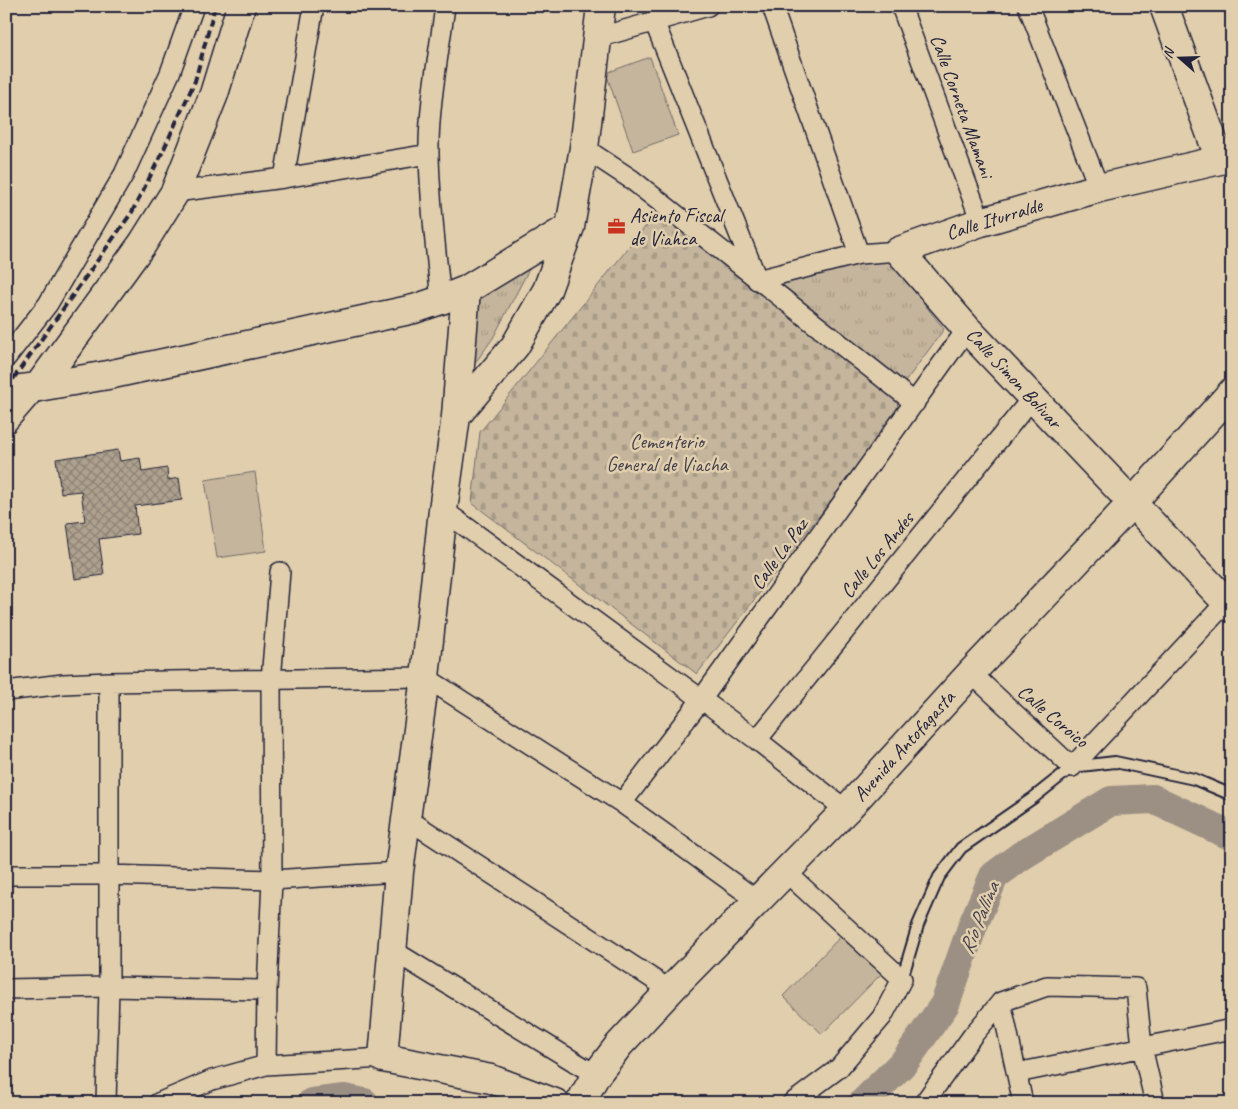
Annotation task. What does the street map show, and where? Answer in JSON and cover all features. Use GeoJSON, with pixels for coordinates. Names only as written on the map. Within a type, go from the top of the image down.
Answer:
{"type":"FeatureCollection","features":[{"type":"Feature","properties":{"kind":"main road"},"geometry":{"type":"LineString","coordinates":[[38,387],[143,243],[175,192],[214,94],[241,6]]}},
{"type":"Feature","properties":{"kind":"main road"},"geometry":{"type":"LineString","coordinates":[[456,416],[515,346],[547,290],[570,226],[584,148],[601,6]]}},
{"type":"Feature","properties":{"kind":"main road"},"geometry":{"type":"LineString","coordinates":[[1164,6],[1226,158]]}},
{"type":"Feature","properties":{"kind":"main road","name":"Calle Iturralde"},"geometry":{"type":"LineString","coordinates":[[899,251],[981,222],[1099,188],[1226,158]]}},
{"type":"Feature","properties":{"kind":"main road"},"geometry":{"type":"LineString","coordinates":[[6,391],[108,375],[414,309],[466,290],[570,226]]}},
{"type":"Feature","properties":{"kind":"main road","name":"Calle Simon Bolivar"},"geometry":{"type":"LineString","coordinates":[[899,251],[967,329],[1032,398],[1230,602]]}},
{"type":"Feature","properties":{"kind":"main road"},"geometry":{"type":"LineString","coordinates":[[466,290],[456,416],[399,872],[383,1058],[490,1079],[555,1103]]}},
{"type":"Feature","properties":{"kind":"main road","name":"Avenida Antofagasta"},"geometry":{"type":"LineString","coordinates":[[580,1103],[596,1075],[619,1045],[670,990],[846,810],[971,673],[1132,503],[1232,392]]}},
{"type":"Feature","properties":{"kind":"street"},"geometry":{"type":"LineString","coordinates":[[6,358],[48,304],[124,174],[170,73],[194,6]]}},
{"type":"Feature","properties":{"kind":"street"},"geometry":{"type":"LineString","coordinates":[[284,178],[314,6]]}},
{"type":"Feature","properties":{"kind":"street"},"geometry":{"type":"LineString","coordinates":[[441,300],[429,154],[432,107],[445,6]]}},
{"type":"Feature","properties":{"kind":"street"},"geometry":{"type":"LineString","coordinates":[[597,38],[708,6]]}},
{"type":"Feature","properties":{"kind":"street"},"geometry":{"type":"LineString","coordinates":[[772,6],[859,254]]}},
{"type":"Feature","properties":{"kind":"street","name":"Calle Corneta Mamani"},"geometry":{"type":"LineString","coordinates":[[901,6],[981,222]]}},
{"type":"Feature","properties":{"kind":"street"},"geometry":{"type":"LineString","coordinates":[[1028,6],[1099,188]]}},
{"type":"Feature","properties":{"kind":"street"},"geometry":{"type":"LineString","coordinates":[[654,21],[757,280]]}},
{"type":"Feature","properties":{"kind":"street"},"geometry":{"type":"LineString","coordinates":[[584,148],[631,179],[915,403]]}},
{"type":"Feature","properties":{"kind":"street"},"geometry":{"type":"LineString","coordinates":[[175,192],[284,178],[429,154]]}},
{"type":"Feature","properties":{"kind":"street","name":"Calle Iturralde"},"geometry":{"type":"LineString","coordinates":[[757,280],[859,254],[899,251]]}},
{"type":"Feature","properties":{"kind":"street","name":"Calle La Paz"},"geometry":{"type":"LineString","coordinates":[[622,803],[702,700],[967,329]]}},
{"type":"Feature","properties":{"kind":"street"},"geometry":{"type":"LineString","coordinates":[[6,424],[38,387]]}},
{"type":"Feature","properties":{"kind":"street","name":"Calle Los Andes"},"geometry":{"type":"LineString","coordinates":[[757,740],[1032,398]]}},
{"type":"Feature","properties":{"kind":"street"},"geometry":{"type":"LineString","coordinates":[[443,510],[757,740],[846,810]]}},
{"type":"Feature","properties":{"kind":"street"},"geometry":{"type":"LineString","coordinates":[[266,1066],[272,880],[270,680],[280,572]]}},
{"type":"Feature","properties":{"kind":"street"},"geometry":{"type":"LineString","coordinates":[[1072,767],[1230,602]]}},
{"type":"Feature","properties":{"kind":"street","name":"Calle Coroico"},"geometry":{"type":"LineString","coordinates":[[971,673],[1072,767]]}},
{"type":"Feature","properties":{"kind":"street"},"geometry":{"type":"LineString","coordinates":[[6,691],[63,684],[109,682],[424,677],[622,803],[758,901]]}},
{"type":"Feature","properties":{"kind":"street"},"geometry":{"type":"LineString","coordinates":[[106,1103],[110,875],[109,682]]}},
{"type":"Feature","properties":{"kind":"street"},"geometry":{"type":"LineString","coordinates":[[406,818],[670,990]]}},
{"type":"Feature","properties":{"kind":"street"},"geometry":{"type":"LineString","coordinates":[[6,875],[110,875],[272,880],[399,872]]}},
{"type":"Feature","properties":{"kind":"street"},"geometry":{"type":"LineString","coordinates":[[786,872],[902,979],[882,1016],[839,1068],[792,1103]]}},
{"type":"Feature","properties":{"kind":"street"},"geometry":{"type":"LineString","coordinates":[[392,950],[596,1075]]}},
{"type":"Feature","properties":{"kind":"street"},"geometry":{"type":"LineString","coordinates":[[924,1103],[973,1035],[1001,1002],[1047,986],[1136,988],[1142,1047],[1155,1103]]}},
{"type":"Feature","properties":{"kind":"street"},"geometry":{"type":"LineString","coordinates":[[6,989],[109,987],[267,990]]}},
{"type":"Feature","properties":{"kind":"street"},"geometry":{"type":"LineString","coordinates":[[1001,1002],[1023,1103]]}},
{"type":"Feature","properties":{"kind":"street"},"geometry":{"type":"LineString","coordinates":[[1017,1073],[1232,1029]]}},
{"type":"Feature","properties":{"kind":"street"},"geometry":{"type":"LineString","coordinates":[[158,1103],[212,1080],[266,1066],[383,1058]]}},
{"type":"Feature","properties":{"kind":"lane","name":"Calle Coroico"},"geometry":{"type":"LineString","coordinates":[[1072,767],[1115,762],[1194,779],[1232,794]]}},
{"type":"Feature","properties":{"kind":"lane"},"geometry":{"type":"LineString","coordinates":[[902,979],[918,925],[939,877],[961,848],[1033,798],[1072,767]]}},
{"type":"Feature","properties":{"kind":"green space"},"geometry":{"type":"Polygon","coordinates":[[[650,57],[678,135],[633,151],[606,73],[650,57]]]}},
{"type":"Feature","properties":{"kind":"green space","name":"Cementerio General de Viacha"},"geometry":{"type":"Polygon","coordinates":[[[658,211],[898,402],[896,416],[697,674],[472,503],[480,432],[658,211]]]}},
{"type":"Feature","properties":{"kind":"green space"},"geometry":{"type":"Polygon","coordinates":[[[538,252],[493,338],[468,373],[477,287],[538,252]]]}},
{"type":"Feature","properties":{"kind":"green space"},"geometry":{"type":"Polygon","coordinates":[[[886,255],[944,329],[900,389],[780,284],[886,255]]]}},
{"type":"Feature","properties":{"kind":"green space"},"geometry":{"type":"Polygon","coordinates":[[[255,472],[266,551],[217,558],[205,480],[255,472]]]}},
{"type":"Feature","properties":{"kind":"green space"},"geometry":{"type":"Polygon","coordinates":[[[843,934],[882,973],[822,1034],[783,996],[843,934]]]}},
{"type":"Feature","properties":{"kind":"building"},"geometry":{"type":"Polygon","coordinates":[[[118,450],[120,461],[140,458],[142,472],[167,468],[168,480],[179,478],[182,500],[135,506],[138,534],[99,539],[104,575],[75,579],[67,523],[85,521],[81,491],[61,493],[56,459],[118,450]]]}},
{"type":"Feature","properties":{"kind":"waterway","name":"Río Pallina"},"geometry":{"type":"LineString","coordinates":[[863,1103],[905,1061],[945,1004],[973,925],[994,876],[1021,856],[1111,801],[1153,799],[1232,836]]}},
{"type":"Feature","properties":{"kind":"waterway","name":"Río Pallina"},"geometry":{"type":"LineString","coordinates":[[312,1103],[344,1099],[364,1103]]}},
{"type":"Feature","properties":{"kind":"railway"},"geometry":{"type":"LineString","coordinates":[[6,389],[132,212],[195,81],[215,6]]}},
{"type":"Feature","properties":{"kind":"place","name":"Asiento Fiscal de Viahca"},"geometry":{"type":"Point","coordinates":[616,226]}}]}
